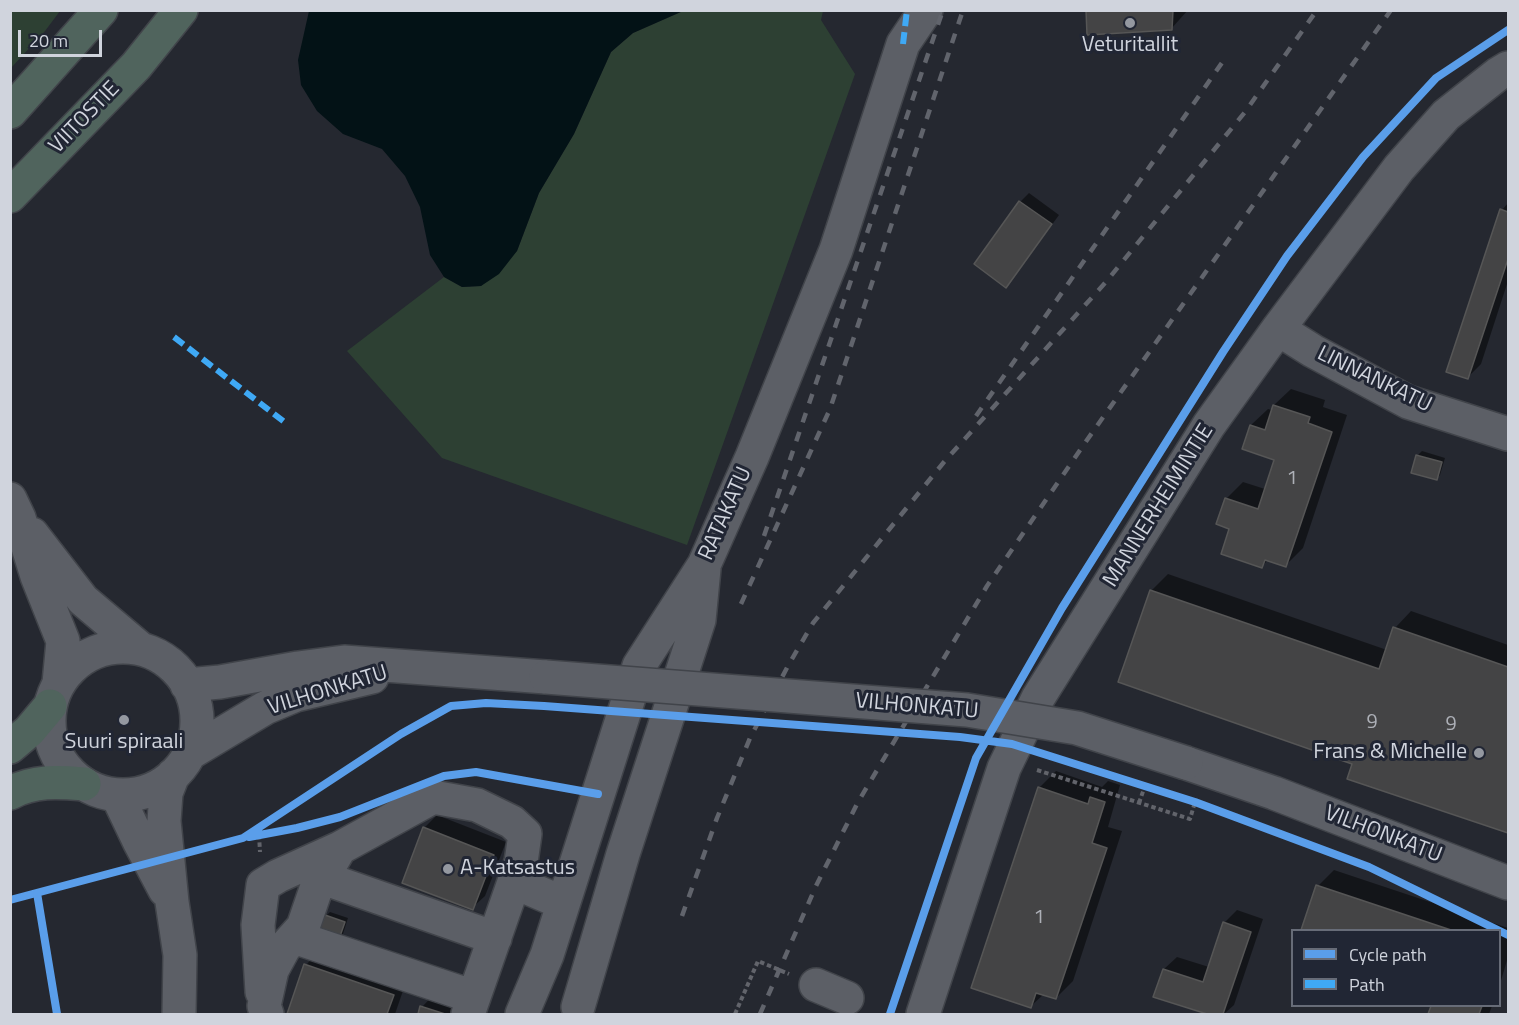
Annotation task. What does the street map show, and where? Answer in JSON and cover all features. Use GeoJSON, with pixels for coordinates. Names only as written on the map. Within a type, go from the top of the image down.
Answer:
{"type":"FeatureCollection","features":[{"type":"Feature","properties":{"kind":"highway"},"geometry":{"type":"LineString","coordinates":[[10,112],[101,10]]}},
{"type":"Feature","properties":{"kind":"highway","name":"VIITOSTIE"},"geometry":{"type":"LineString","coordinates":[[10,196],[136,66],[181,10]]}},
{"type":"Feature","properties":{"kind":"highway"},"geometry":{"type":"LineString","coordinates":[[10,747],[29,731],[54,695]]}},
{"type":"Feature","properties":{"kind":"highway"},"geometry":{"type":"LineString","coordinates":[[10,793],[19,788],[48,781],[84,784]]}},
{"type":"Feature","properties":{"kind":"street","name":"RATAKATU"},"geometry":{"type":"LineString","coordinates":[[522,1014],[547,955],[639,666],[704,565],[752,457],[836,250],[903,44],[926,10]]}},
{"type":"Feature","properties":{"kind":"street","name":"MANNERHEIMINTIE"},"geometry":{"type":"LineString","coordinates":[[923,1014],[1004,768],[1038,698],[1209,425],[1278,329],[1399,168],[1446,115],[1509,68]]}},
{"type":"Feature","properties":{"kind":"street","name":"LINNANKATU"},"geometry":{"type":"LineString","coordinates":[[1278,329],[1313,351],[1408,402],[1509,434]]}},
{"type":"Feature","properties":{"kind":"street"},"geometry":{"type":"LineString","coordinates":[[15,509],[83,600],[141,649],[166,661],[179,672],[193,698],[197,723],[181,764],[166,793],[164,821],[180,955],[179,1014]]}},
{"type":"Feature","properties":{"kind":"street"},"geometry":{"type":"LineString","coordinates":[[15,509],[37,576],[63,641],[50,730],[56,753],[66,769],[84,784],[117,795],[147,791],[161,784],[181,764]]}},
{"type":"Feature","properties":{"kind":"street"},"geometry":{"type":"LineString","coordinates":[[578,1007],[623,854],[699,620],[704,565]]}},
{"type":"Feature","properties":{"kind":"street"},"geometry":{"type":"LineString","coordinates":[[54,695],[75,664],[92,654],[122,647],[141,649]]}},
{"type":"Feature","properties":{"kind":"street","name":"VILHONKATU"},"geometry":{"type":"LineString","coordinates":[[187,684],[220,682],[298,668],[344,663],[968,710],[1077,728],[1186,763],[1274,794],[1509,884]]}},
{"type":"Feature","properties":{"kind":"street","name":"VILHONKATU"},"geometry":{"type":"LineString","coordinates":[[181,764],[265,708],[296,695],[406,668]]}},
{"type":"Feature","properties":{"kind":"street"},"geometry":{"type":"LineString","coordinates":[[117,795],[172,902]]}},
{"type":"Feature","properties":{"kind":"street"},"geometry":{"type":"LineString","coordinates":[[266,1010],[260,982],[258,925],[263,885],[340,848],[433,797],[477,805],[512,822],[525,834],[514,882],[471,1006],[294,937]]}},
{"type":"Feature","properties":{"kind":"street"},"geometry":{"type":"LineString","coordinates":[[266,1010],[272,970],[284,948],[303,927],[316,889],[340,848]]}},
{"type":"Feature","properties":{"kind":"street"},"geometry":{"type":"LineString","coordinates":[[323,878],[495,938]]}},
{"type":"Feature","properties":{"kind":"street"},"geometry":{"type":"LineString","coordinates":[[514,882],[563,903]]}},
{"type":"Feature","properties":{"kind":"street"},"geometry":{"type":"LineString","coordinates":[[816,985],[847,998]]}},
{"type":"Feature","properties":{"kind":"path"},"geometry":{"type":"LineString","coordinates":[[1031,768],[1190,819],[1195,802]]}},
{"type":"Feature","properties":{"kind":"path"},"geometry":{"type":"LineString","coordinates":[[1140,784],[1151,787]]}},
{"type":"Feature","properties":{"kind":"path"},"geometry":{"type":"LineString","coordinates":[[1184,798],[1206,806]]}},
{"type":"Feature","properties":{"kind":"path"},"geometry":{"type":"LineString","coordinates":[[263,825],[252,834],[268,833]]}},
{"type":"Feature","properties":{"kind":"path"},"geometry":{"type":"LineString","coordinates":[[735,1014],[758,961],[816,985]]}},
{"type":"Feature","properties":{"kind":"green space"},"geometry":{"type":"Polygon","coordinates":[[[11,10],[60,11],[11,68],[11,10]]]}},
{"type":"Feature","properties":{"kind":"green space"},"geometry":{"type":"Polygon","coordinates":[[[683,11],[823,11],[821,20],[855,74],[687,545],[442,458],[347,351],[444,277],[462,287],[481,286],[517,251],[539,193],[574,134],[611,52],[633,33],[683,11]]]}},
{"type":"Feature","properties":{"kind":"shaded area"},"geometry":{"type":"Polygon","coordinates":[[[309,10],[683,11],[633,33],[611,52],[574,134],[539,193],[517,251],[499,274],[481,286],[462,287],[444,277],[430,255],[420,207],[405,176],[382,149],[343,134],[317,111],[301,85],[298,60],[309,10]]]}},
{"type":"Feature","properties":{"kind":"building","name":"Veturitallit"},"geometry":{"type":"Polygon","coordinates":[[[1086,10],[1173,10],[1172,30],[1087,35],[1086,10]]]}},
{"type":"Feature","properties":{"kind":"building"},"geometry":{"type":"Polygon","coordinates":[[[1019,201],[1052,224],[1006,288],[974,264],[1019,201]]]}},
{"type":"Feature","properties":{"kind":"building"},"geometry":{"type":"Polygon","coordinates":[[[1500,209],[1508,212],[1508,259],[1468,379],[1446,372],[1500,209]]]}},
{"type":"Feature","properties":{"kind":"building"},"geometry":{"type":"Polygon","coordinates":[[[1273,405],[1310,417],[1308,423],[1332,432],[1286,567],[1265,560],[1262,568],[1221,554],[1229,529],[1216,524],[1225,498],[1258,509],[1274,460],[1242,449],[1250,425],[1265,430],[1273,405]]]}},
{"type":"Feature","properties":{"kind":"building"},"geometry":{"type":"Polygon","coordinates":[[[1416,455],[1442,462],[1437,480],[1411,473],[1416,455]]]}},
{"type":"Feature","properties":{"kind":"building"},"geometry":{"type":"Polygon","coordinates":[[[1150,590],[1379,669],[1393,627],[1508,667],[1508,833],[1347,779],[1352,764],[1118,682],[1150,590]]]}},
{"type":"Feature","properties":{"kind":"building"},"geometry":{"type":"Polygon","coordinates":[[[1038,787],[1088,804],[1090,797],[1105,802],[1092,843],[1107,848],[1056,999],[1036,993],[1031,1008],[971,988],[1038,787]]]}},
{"type":"Feature","properties":{"kind":"building","name":"A-Katsastus"},"geometry":{"type":"Polygon","coordinates":[[[423,827],[494,855],[473,910],[402,883],[423,827]]]}},
{"type":"Feature","properties":{"kind":"building"},"geometry":{"type":"Polygon","coordinates":[[[1316,885],[1448,929],[1301,929],[1316,885]]]}},
{"type":"Feature","properties":{"kind":"building"},"geometry":{"type":"Polygon","coordinates":[[[325,915],[345,922],[338,942],[318,935],[325,915]]]}},
{"type":"Feature","properties":{"kind":"building"},"geometry":{"type":"Polygon","coordinates":[[[1223,922],[1251,932],[1223,1014],[1207,1014],[1153,997],[1163,969],[1203,982],[1223,922]]]}},
{"type":"Feature","properties":{"kind":"building"},"geometry":{"type":"Polygon","coordinates":[[[304,964],[394,995],[387,1014],[287,1014],[304,964]]]}},
{"type":"Feature","properties":{"kind":"building"},"geometry":{"type":"Polygon","coordinates":[[[420,1006],[445,1014],[418,1014],[420,1006]]]}},
{"type":"Feature","properties":{"kind":"building"},"geometry":{"type":"Polygon","coordinates":[[[1431,1007],[1482,1007],[1479,1014],[1428,1014],[1431,1007]]]}},
{"type":"Feature","properties":{"kind":"railway"},"geometry":{"type":"LineString","coordinates":[[764,536],[943,10]]}},
{"type":"Feature","properties":{"kind":"railway"},"geometry":{"type":"LineString","coordinates":[[741,604],[830,409],[963,10]]}},
{"type":"Feature","properties":{"kind":"railway"},"geometry":{"type":"LineString","coordinates":[[682,916],[717,818],[750,738],[813,623],[944,462],[1105,283],[1245,112],[1317,10]]}},
{"type":"Feature","properties":{"kind":"railway"},"geometry":{"type":"LineString","coordinates":[[760,1014],[816,886],[858,802],[987,586],[1087,440],[1391,10]]}},
{"type":"Feature","properties":{"kind":"railway"},"geometry":{"type":"LineString","coordinates":[[976,416],[1226,57]]}},
{"type":"Feature","properties":{"kind":"marked path"},"geometry":{"type":"LineString","coordinates":[[903,44],[907,10]]}},
{"type":"Feature","properties":{"kind":"marked path"},"geometry":{"type":"LineString","coordinates":[[174,337],[287,424]]}},
{"type":"Feature","properties":{"kind":"cycle path"},"geometry":{"type":"LineString","coordinates":[[890,1014],[976,758],[1062,608],[1223,352],[1287,256],[1363,157],[1436,78],[1508,30]]}},
{"type":"Feature","properties":{"kind":"cycle path"},"geometry":{"type":"LineString","coordinates":[[10,900],[243,838],[401,734],[451,706],[486,703],[960,737],[1012,744],[1195,802],[1369,867],[1496,929]]}},
{"type":"Feature","properties":{"kind":"cycle path"},"geometry":{"type":"LineString","coordinates":[[249,837],[340,817],[444,776],[476,772],[598,794]]}},
{"type":"Feature","properties":{"kind":"cycle path"},"geometry":{"type":"LineString","coordinates":[[37,893],[57,1014]]}},
{"type":"Feature","properties":{"kind":"cycle path"},"geometry":{"type":"LineString","coordinates":[[1501,932],[1508,935]]}},
{"type":"Feature","properties":{"kind":"place","name":"Veturitallit"},"geometry":{"type":"Point","coordinates":[1130,23]}},
{"type":"Feature","properties":{"kind":"place","name":"Suuri spiraali"},"geometry":{"type":"Point","coordinates":[124,720]}},
{"type":"Feature","properties":{"kind":"place","name":"Frans & Michelle"},"geometry":{"type":"Point","coordinates":[1479,753]}},
{"type":"Feature","properties":{"kind":"place","name":"A-Katsastus"},"geometry":{"type":"Point","coordinates":[448,869]}}]}
